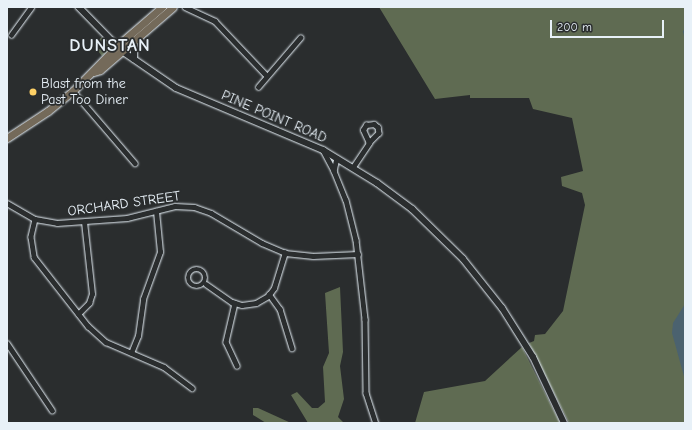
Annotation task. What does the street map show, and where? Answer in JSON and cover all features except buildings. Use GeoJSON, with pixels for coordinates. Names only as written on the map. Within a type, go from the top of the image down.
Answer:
{"type":"FeatureCollection","features":[{"type":"Feature","properties":{"kind":"main road"},"geometry":{"type":"LineString","coordinates":[[7,138],[48,111],[94,72],[100,70],[162,7]]}},
{"type":"Feature","properties":{"kind":"main road"},"geometry":{"type":"LineString","coordinates":[[120,49],[134,40],[173,7]]}},
{"type":"Feature","properties":{"kind":"main road"},"geometry":{"type":"LineString","coordinates":[[134,40],[134,59]]}},
{"type":"Feature","properties":{"kind":"main road","name":"PINE POINT ROAD"},"geometry":{"type":"LineString","coordinates":[[120,49],[134,59],[141,67]]}},
{"type":"Feature","properties":{"kind":"main road","name":"PINE POINT ROAD"},"geometry":{"type":"LineString","coordinates":[[120,49],[123,55],[186,93],[296,137],[338,158],[353,167],[418,214],[450,245],[480,278],[524,342],[564,423]]}},
{"type":"Feature","properties":{"kind":"street"},"geometry":{"type":"LineString","coordinates":[[11,35],[31,7]]}},
{"type":"Feature","properties":{"kind":"street"},"geometry":{"type":"LineString","coordinates":[[79,7],[120,49]]}},
{"type":"Feature","properties":{"kind":"street"},"geometry":{"type":"LineString","coordinates":[[185,7],[190,8],[215,21],[266,75]]}},
{"type":"Feature","properties":{"kind":"street"},"geometry":{"type":"LineString","coordinates":[[258,86],[266,75],[300,38]]}},
{"type":"Feature","properties":{"kind":"street"},"geometry":{"type":"LineString","coordinates":[[73,91],[135,163]]}},
{"type":"Feature","properties":{"kind":"street"},"geometry":{"type":"LineString","coordinates":[[353,167],[369,143]]}},
{"type":"Feature","properties":{"kind":"street"},"geometry":{"type":"LineString","coordinates":[[322,150],[334,171],[351,216],[358,254],[365,319],[366,393],[376,423]]}},
{"type":"Feature","properties":{"kind":"street"},"geometry":{"type":"LineString","coordinates":[[334,171],[338,158]]}},
{"type":"Feature","properties":{"kind":"street","name":"ORCHARD STREET"},"geometry":{"type":"LineString","coordinates":[[7,203],[35,219],[57,223],[84,222],[179,206],[206,211],[262,244],[286,254],[308,256],[358,254]]}},
{"type":"Feature","properties":{"kind":"street"},"geometry":{"type":"LineString","coordinates":[[131,353],[138,336],[143,299],[160,252],[156,211]]}},
{"type":"Feature","properties":{"kind":"street"},"geometry":{"type":"LineString","coordinates":[[35,219],[31,241],[34,257],[78,314],[98,337],[164,367],[192,388]]}},
{"type":"Feature","properties":{"kind":"street"},"geometry":{"type":"LineString","coordinates":[[78,314],[89,303],[92,294],[84,222]]}},
{"type":"Feature","properties":{"kind":"street"},"geometry":{"type":"LineString","coordinates":[[206,284],[196,286],[192,285],[188,279],[189,272],[195,269],[202,270],[206,284],[235,303],[252,304],[269,294],[276,284],[286,254]]}},
{"type":"Feature","properties":{"kind":"street"},"geometry":{"type":"LineString","coordinates":[[269,294],[280,308],[292,348]]}},
{"type":"Feature","properties":{"kind":"street"},"geometry":{"type":"LineString","coordinates":[[235,303],[226,338],[232,358],[237,366]]}},
{"type":"Feature","properties":{"kind":"street"},"geometry":{"type":"LineString","coordinates":[[282,339],[289,337]]}},
{"type":"Feature","properties":{"kind":"street"},"geometry":{"type":"LineString","coordinates":[[7,343],[52,410]]}},
{"type":"Feature","properties":{"kind":"street"},"geometry":{"type":"LineString","coordinates":[[226,362],[232,358]]}},
{"type":"Feature","properties":{"kind":"green space"},"geometry":{"type":"Polygon","coordinates":[[[379,7],[685,7],[685,422],[569,423],[529,343],[534,341],[535,335],[545,334],[563,311],[585,205],[582,193],[562,186],[561,177],[583,171],[572,118],[533,109],[529,98],[470,98],[470,95],[435,99],[379,7]]]}},
{"type":"Feature","properties":{"kind":"green space"},"geometry":{"type":"Polygon","coordinates":[[[102,37],[112,47],[102,56],[93,45],[102,37]]]}},
{"type":"Feature","properties":{"kind":"green space"},"geometry":{"type":"Polygon","coordinates":[[[340,287],[343,352],[340,366],[344,399],[338,417],[344,423],[308,423],[291,395],[297,392],[312,408],[318,408],[325,402],[323,367],[329,353],[325,293],[340,287]]]}},
{"type":"Feature","properties":{"kind":"green space"},"geometry":{"type":"Polygon","coordinates":[[[522,347],[560,423],[415,423],[424,392],[485,381],[522,347]]]}},
{"type":"Feature","properties":{"kind":"green space"},"geometry":{"type":"Polygon","coordinates":[[[253,408],[258,408],[291,423],[266,423],[253,415],[253,408]]]}},
{"type":"Feature","properties":{"kind":"water"},"geometry":{"type":"Polygon","coordinates":[[[685,304],[685,380],[672,333],[673,323],[685,304]]]}},
{"type":"Feature","properties":{"kind":"waterway"},"geometry":{"type":"LineString","coordinates":[[685,28],[683,31],[685,40]]}},
{"type":"Feature","properties":{"kind":"place","name":"Blast from the Past Too Diner"},"geometry":{"type":"Point","coordinates":[33,92]}},
{"type":"Feature","properties":{"kind":"district","name":"DUNSTAN"},"geometry":{"type":"Point","coordinates":[110,46]}}]}
